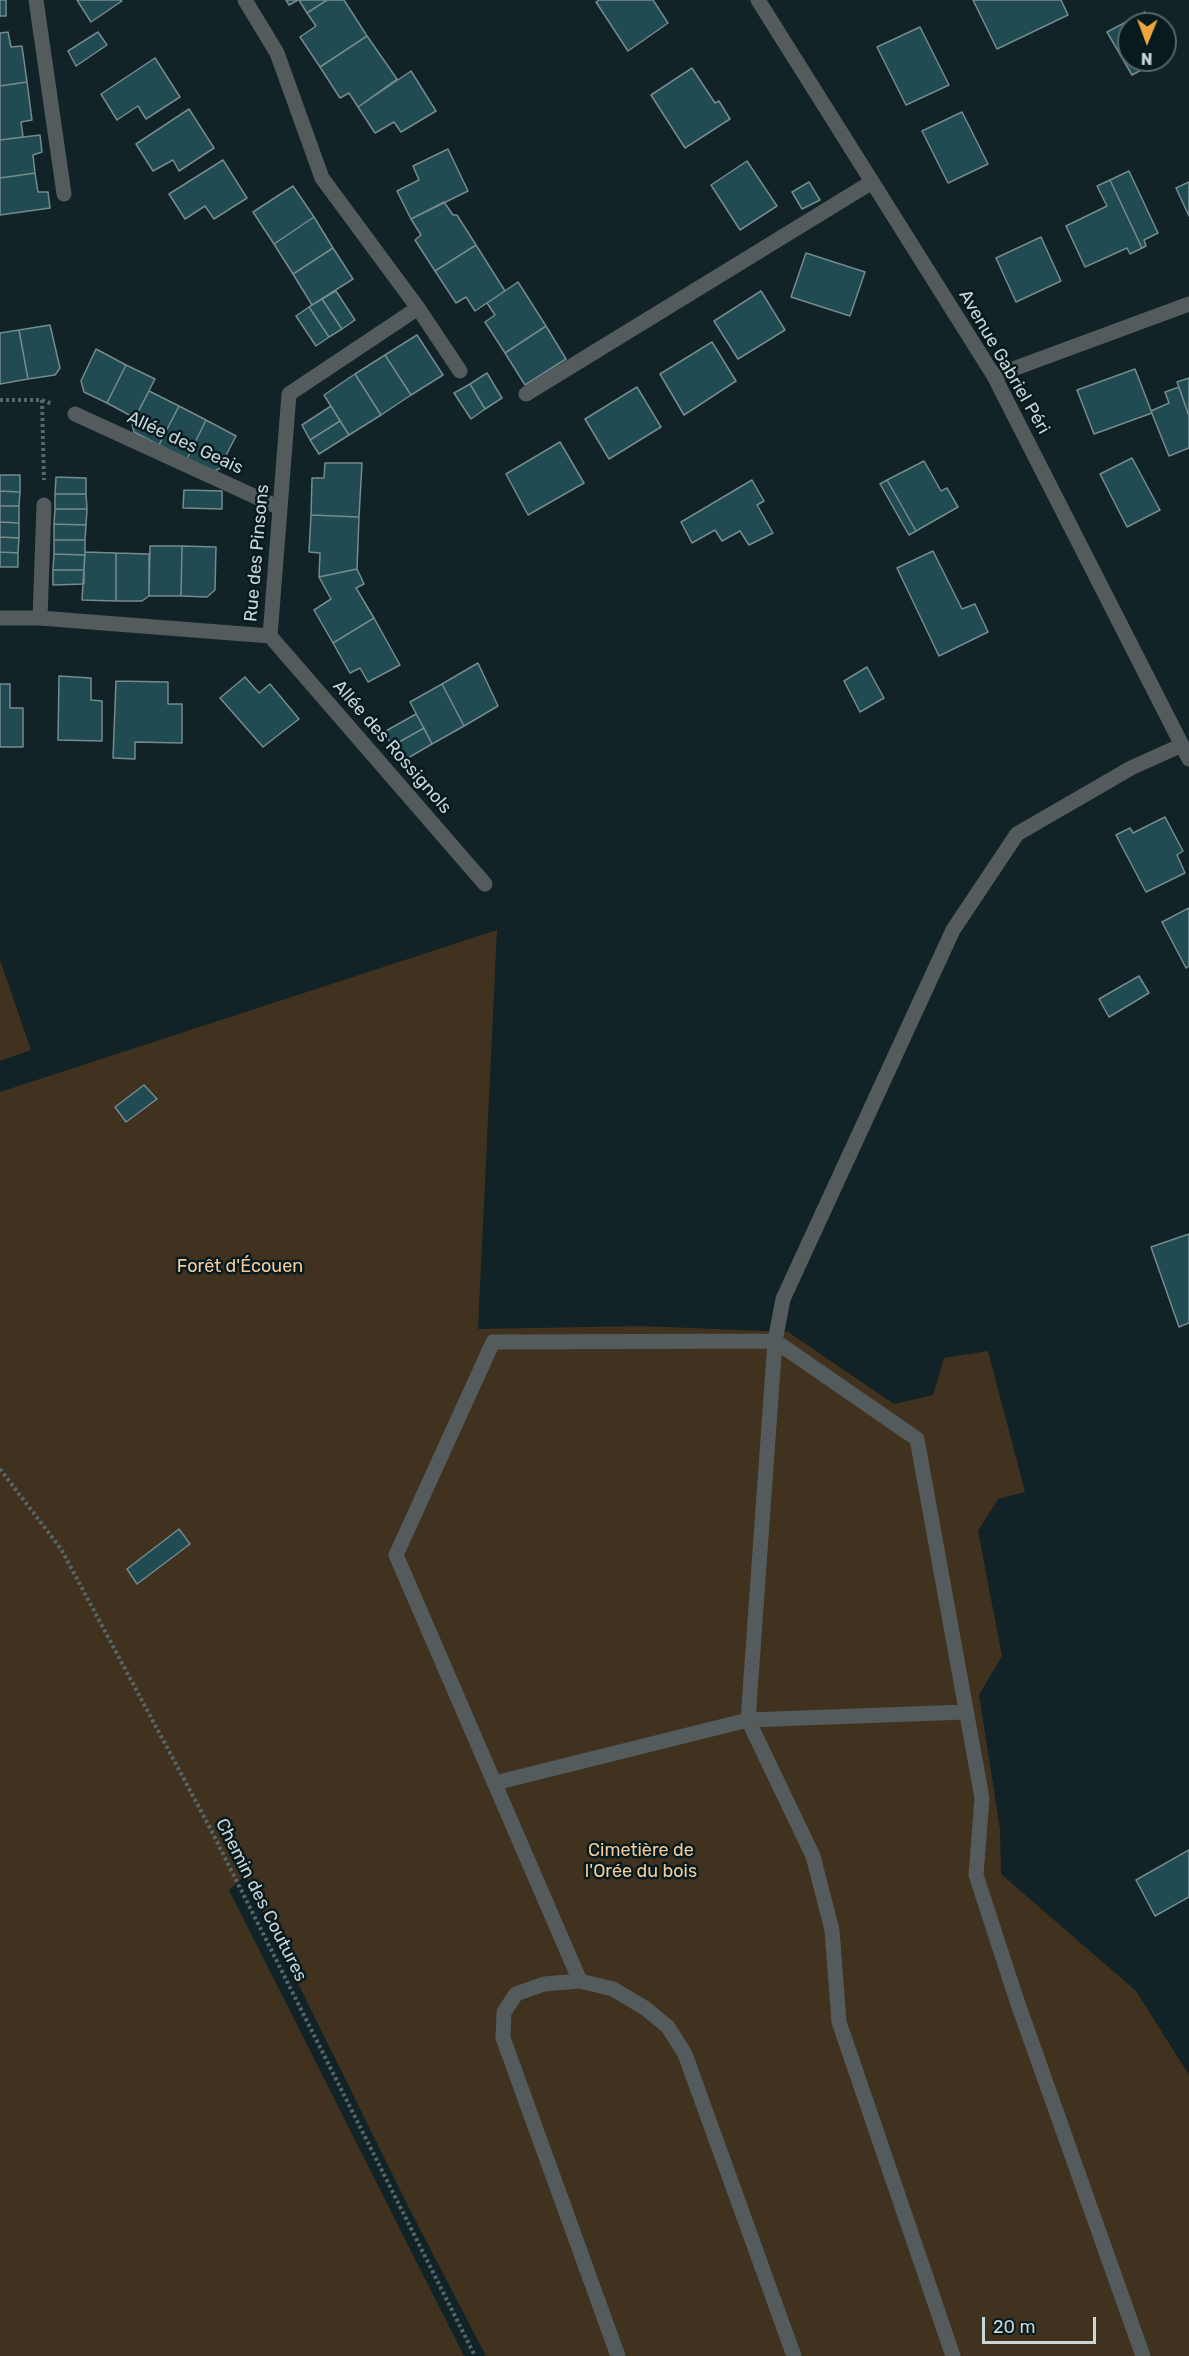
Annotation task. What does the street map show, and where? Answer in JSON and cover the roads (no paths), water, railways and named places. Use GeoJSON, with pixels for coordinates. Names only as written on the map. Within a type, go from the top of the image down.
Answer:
{"type":"FeatureCollection","features":[{"type":"Feature","properties":{"kind":"street"},"geometry":{"type":"LineString","coordinates":[[36,0],[64,195]]}},
{"type":"Feature","properties":{"kind":"street"},"geometry":{"type":"LineString","coordinates":[[245,0],[277,53],[322,178],[418,308],[460,371]]}},
{"type":"Feature","properties":{"kind":"street","name":"Avenue Gabriel Péri"},"geometry":{"type":"LineString","coordinates":[[758,0],[994,376],[1185,752]]}},
{"type":"Feature","properties":{"kind":"street"},"geometry":{"type":"LineString","coordinates":[[526,394],[872,182]]}},
{"type":"Feature","properties":{"kind":"street"},"geometry":{"type":"LineString","coordinates":[[994,376],[1189,303]]}},
{"type":"Feature","properties":{"kind":"street","name":"Rue des Pinsons"},"geometry":{"type":"LineString","coordinates":[[0,618],[40,618],[270,636],[289,394],[418,308]]}},
{"type":"Feature","properties":{"kind":"street","name":"Allée des Geais"},"geometry":{"type":"LineString","coordinates":[[75,414],[280,508]]}},
{"type":"Feature","properties":{"kind":"street"},"geometry":{"type":"LineString","coordinates":[[40,618],[44,505]]}},
{"type":"Feature","properties":{"kind":"street","name":"Allée des Rossignols"},"geometry":{"type":"LineString","coordinates":[[270,636],[484,884]]}},
{"type":"Feature","properties":{"kind":"street"},"geometry":{"type":"LineString","coordinates":[[953,2356],[839,2022],[832,1930],[813,1856],[748,1720],[775,1341],[783,1299],[953,930],[1017,834],[1131,768],[1185,752]]}},
{"type":"Feature","properties":{"kind":"street"},"geometry":{"type":"LineString","coordinates":[[580,1981],[396,1555],[493,1342],[775,1341],[917,1439],[982,1798],[976,1875],[1017,2001],[1143,2356]]}},
{"type":"Feature","properties":{"kind":"street"},"geometry":{"type":"LineString","coordinates":[[495,1783],[748,1720],[966,1712]]}},
{"type":"Feature","properties":{"kind":"street"},"geometry":{"type":"LineString","coordinates":[[618,2356],[504,2038],[504,2013],[516,1994],[544,1984],[580,1981],[613,1989],[645,2008],[668,2027],[686,2054],[794,2356]]}},
{"type":"Feature","properties":{"kind":"park label","name":"Forêt d'Écouen"},"geometry":{"type":"Point","coordinates":[240,1267]}},
{"type":"Feature","properties":{"kind":"park label","name":"Cimetière de l'Orée du bois"},"geometry":{"type":"Point","coordinates":[641,1861]}}]}
